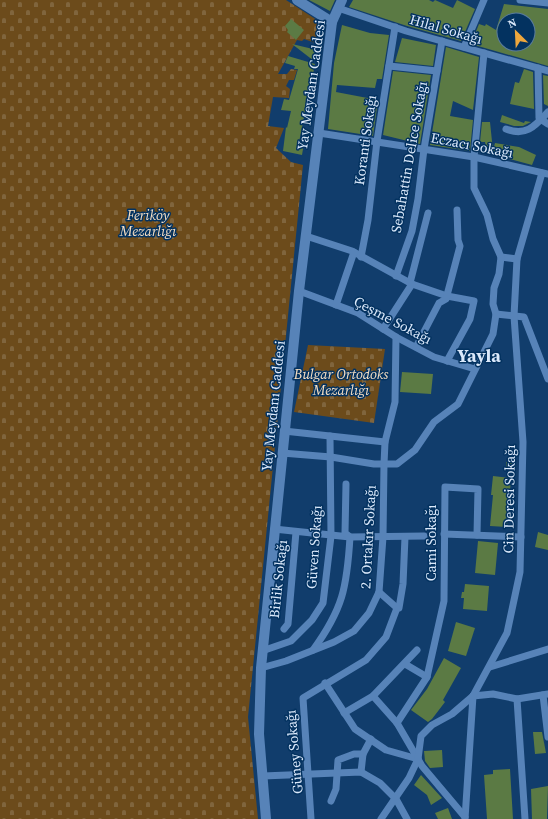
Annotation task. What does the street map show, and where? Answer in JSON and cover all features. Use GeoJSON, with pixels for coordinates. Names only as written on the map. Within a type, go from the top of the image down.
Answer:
{"type":"FeatureCollection","features":[{"type":"Feature","properties":{"kind":"street"},"geometry":{"type":"LineString","coordinates":[[297,0],[332,22]]}},
{"type":"Feature","properties":{"kind":"street"},"geometry":{"type":"LineString","coordinates":[[464,47],[484,0]]}},
{"type":"Feature","properties":{"kind":"street"},"geometry":{"type":"LineString","coordinates":[[520,0],[548,3]]}},
{"type":"Feature","properties":{"kind":"street","name":"Yay Meydanı Caddesi"},"geometry":{"type":"LineString","coordinates":[[266,819],[259,734],[262,651],[299,291],[332,22],[340,4]]}},
{"type":"Feature","properties":{"kind":"street","name":"Hilal Sokağı"},"geometry":{"type":"LineString","coordinates":[[340,4],[395,27],[548,71]]}},
{"type":"Feature","properties":{"kind":"street","name":"Koranti Sokağı"},"geometry":{"type":"LineString","coordinates":[[361,257],[368,220],[377,141],[395,27]]}},
{"type":"Feature","properties":{"kind":"street","name":"Sebahattin Delice Sokağı"},"geometry":{"type":"LineString","coordinates":[[396,276],[412,231],[442,41]]}},
{"type":"Feature","properties":{"kind":"street"},"geometry":{"type":"LineString","coordinates":[[282,453],[331,457],[384,464],[397,464],[415,450],[434,422],[458,404],[493,334],[496,314],[493,304],[494,288],[499,274],[501,257],[493,239],[487,216],[474,188],[474,157],[484,53]]}},
{"type":"Feature","properties":{"kind":"street"},"geometry":{"type":"LineString","coordinates":[[389,66],[436,72]]}},
{"type":"Feature","properties":{"kind":"street"},"geometry":{"type":"LineString","coordinates":[[538,68],[539,118],[548,124]]}},
{"type":"Feature","properties":{"kind":"street"},"geometry":{"type":"LineString","coordinates":[[506,128],[515,132],[526,131],[548,112]]}},
{"type":"Feature","properties":{"kind":"street","name":"Eczacı Sokağı"},"geometry":{"type":"LineString","coordinates":[[319,133],[424,148],[474,157],[545,173]]}},
{"type":"Feature","properties":{"kind":"street","name":"Cin Deresi Sokağı"},"geometry":{"type":"LineString","coordinates":[[465,818],[473,696],[507,633],[520,572],[523,442],[514,316],[517,259],[545,173]]}},
{"type":"Feature","properties":{"kind":"street"},"geometry":{"type":"LineString","coordinates":[[416,347],[439,303],[446,299],[447,296],[460,246],[458,240],[457,210]]}},
{"type":"Feature","properties":{"kind":"street"},"geometry":{"type":"LineString","coordinates":[[383,329],[411,284],[428,213]]}},
{"type":"Feature","properties":{"kind":"street"},"geometry":{"type":"LineString","coordinates":[[306,236],[354,252],[411,284],[447,296],[474,301],[470,319],[447,361]]}},
{"type":"Feature","properties":{"kind":"street"},"geometry":{"type":"LineString","coordinates":[[336,305],[354,252]]}},
{"type":"Feature","properties":{"kind":"street"},"geometry":{"type":"LineString","coordinates":[[501,257],[517,259]]}},
{"type":"Feature","properties":{"kind":"street","name":"Çeşme Sokağı"},"geometry":{"type":"LineString","coordinates":[[299,291],[358,313],[396,337],[447,361],[475,369]]}},
{"type":"Feature","properties":{"kind":"street"},"geometry":{"type":"LineString","coordinates":[[496,314],[524,317],[548,379]]}},
{"type":"Feature","properties":{"kind":"street","name":"2. Ortakır Sokağı"},"geometry":{"type":"LineString","coordinates":[[261,668],[334,642],[354,631],[369,614],[379,592],[383,537],[385,442],[395,402],[396,337]]}},
{"type":"Feature","properties":{"kind":"street"},"geometry":{"type":"LineString","coordinates":[[284,431],[385,442]]}},
{"type":"Feature","properties":{"kind":"street","name":"Güven Sokağı"},"geometry":{"type":"LineString","coordinates":[[262,651],[292,641],[312,620],[323,603],[331,536],[330,436]]}},
{"type":"Feature","properties":{"kind":"street"},"geometry":{"type":"LineString","coordinates":[[346,484],[345,533],[350,537]]}},
{"type":"Feature","properties":{"kind":"street","name":"Cami Sokağı"},"geometry":{"type":"LineString","coordinates":[[397,723],[427,677],[444,601],[444,487],[478,489],[477,535]]}},
{"type":"Feature","properties":{"kind":"street"},"geometry":{"type":"LineString","coordinates":[[274,530],[350,537],[424,536]]}},
{"type":"Feature","properties":{"kind":"street","name":"Birlik Sokağı"},"geometry":{"type":"LineString","coordinates":[[284,629],[288,624],[296,532]]}},
{"type":"Feature","properties":{"kind":"street"},"geometry":{"type":"LineString","coordinates":[[444,534],[521,537]]}},
{"type":"Feature","properties":{"kind":"street"},"geometry":{"type":"LineString","coordinates":[[313,650],[329,629],[340,604],[347,571],[350,537]]}},
{"type":"Feature","properties":{"kind":"street"},"geometry":{"type":"LineString","coordinates":[[399,608],[403,584],[406,537]]}},
{"type":"Feature","properties":{"kind":"street","name":"Güney Sokağı"},"geometry":{"type":"LineString","coordinates":[[311,819],[303,698],[366,660],[386,637],[397,608],[379,592]]}},
{"type":"Feature","properties":{"kind":"street"},"geometry":{"type":"LineString","coordinates":[[490,667],[548,649]]}},
{"type":"Feature","properties":{"kind":"street"},"geometry":{"type":"LineString","coordinates":[[344,713],[373,696],[417,650]]}},
{"type":"Feature","properties":{"kind":"street"},"geometry":{"type":"LineString","coordinates":[[405,664],[427,677]]}},
{"type":"Feature","properties":{"kind":"street"},"geometry":{"type":"LineString","coordinates":[[326,683],[355,729],[386,750],[418,759]]}},
{"type":"Feature","properties":{"kind":"street"},"geometry":{"type":"LineString","coordinates":[[381,819],[409,778],[418,759],[421,736],[432,725],[452,714],[473,696],[493,694],[517,698],[545,694],[548,737]]}},
{"type":"Feature","properties":{"kind":"street"},"geometry":{"type":"LineString","coordinates":[[373,696],[397,723],[418,759],[465,818]]}},
{"type":"Feature","properties":{"kind":"street"},"geometry":{"type":"LineString","coordinates":[[517,698],[525,819]]}},
{"type":"Feature","properties":{"kind":"street"},"geometry":{"type":"LineString","coordinates":[[361,772],[364,754],[371,739]]}},
{"type":"Feature","properties":{"kind":"street"},"geometry":{"type":"LineString","coordinates":[[331,801],[336,789],[338,760],[354,754],[364,754]]}},
{"type":"Feature","properties":{"kind":"street"},"geometry":{"type":"LineString","coordinates":[[263,776],[361,772],[380,783],[396,799],[407,819]]}},
{"type":"Feature","properties":{"kind":"green space","name":"Feriköy Mezarlığı"},"geometry":{"type":"Polygon","coordinates":[[[0,0],[286,0],[323,24],[318,44],[304,39],[302,41],[297,40],[278,74],[287,74],[291,69],[297,70],[294,80],[289,80],[286,86],[290,89],[289,98],[273,97],[268,126],[284,128],[276,148],[291,162],[303,165],[248,717],[258,819],[0,819],[0,0]]]}},
{"type":"Feature","properties":{"kind":"green space","name":"Bulgar Ortodoks Mezarlığı"},"geometry":{"type":"Polygon","coordinates":[[[308,345],[385,349],[374,423],[294,412],[308,345]]]}},
{"type":"Feature","properties":{"kind":"building"},"geometry":{"type":"Polygon","coordinates":[[[309,0],[335,0],[330,11],[309,0]]]}},
{"type":"Feature","properties":{"kind":"building"},"geometry":{"type":"Polygon","coordinates":[[[353,0],[429,0],[433,2],[435,0],[453,8],[457,0],[475,9],[461,41],[407,26],[349,7],[353,0]]]}},
{"type":"Feature","properties":{"kind":"building"},"geometry":{"type":"Polygon","coordinates":[[[504,4],[548,9],[548,66],[499,52],[536,52],[536,12],[502,12],[504,4]]]}},
{"type":"Feature","properties":{"kind":"building"},"geometry":{"type":"Polygon","coordinates":[[[291,19],[304,30],[296,40],[287,32],[288,30],[285,26],[291,19]]]}},
{"type":"Feature","properties":{"kind":"building"},"geometry":{"type":"Polygon","coordinates":[[[479,24],[485,26],[486,24],[496,30],[496,51],[471,44],[479,24]]]}},
{"type":"Feature","properties":{"kind":"building"},"geometry":{"type":"Polygon","coordinates":[[[342,25],[370,33],[389,35],[382,79],[377,79],[375,88],[337,85],[336,92],[378,100],[373,136],[328,129],[334,63],[342,25]]]}},
{"type":"Feature","properties":{"kind":"building"},"geometry":{"type":"Polygon","coordinates":[[[402,38],[436,45],[433,66],[395,62],[402,38]]]}},
{"type":"Feature","properties":{"kind":"building"},"geometry":{"type":"Polygon","coordinates":[[[292,44],[317,50],[314,61],[292,44]]]}},
{"type":"Feature","properties":{"kind":"building"},"geometry":{"type":"Polygon","coordinates":[[[446,47],[479,57],[473,110],[453,101],[450,116],[473,120],[470,151],[430,145],[446,47]]]}},
{"type":"Feature","properties":{"kind":"building"},"geometry":{"type":"Polygon","coordinates":[[[288,56],[315,64],[299,142],[304,143],[302,155],[283,151],[286,127],[287,128],[291,111],[281,110],[284,99],[289,100],[298,69],[294,69],[295,66],[285,63],[288,56]]]}},
{"type":"Feature","properties":{"kind":"building"},"geometry":{"type":"Polygon","coordinates":[[[524,69],[533,72],[534,109],[510,104],[515,82],[519,83],[524,69]]]}},
{"type":"Feature","properties":{"kind":"building"},"geometry":{"type":"Polygon","coordinates":[[[393,71],[431,75],[420,144],[383,135],[393,71]]]}},
{"type":"Feature","properties":{"kind":"building"},"geometry":{"type":"Polygon","coordinates":[[[543,75],[548,76],[548,106],[544,104],[543,75]]]}},
{"type":"Feature","properties":{"kind":"building"},"geometry":{"type":"Polygon","coordinates":[[[502,115],[524,123],[525,121],[531,122],[523,126],[514,126],[500,122],[502,115]]]}},
{"type":"Feature","properties":{"kind":"building"},"geometry":{"type":"Polygon","coordinates":[[[482,122],[490,122],[493,151],[495,143],[519,147],[536,155],[532,165],[487,153],[485,142],[480,142],[482,122]]]}},
{"type":"Feature","properties":{"kind":"building"},"geometry":{"type":"Polygon","coordinates":[[[402,372],[433,374],[431,394],[400,392],[402,372]]]}},
{"type":"Feature","properties":{"kind":"building"},"geometry":{"type":"Polygon","coordinates":[[[506,462],[516,462],[516,470],[506,470],[506,462]]]}},
{"type":"Feature","properties":{"kind":"building"},"geometry":{"type":"Polygon","coordinates":[[[493,476],[511,478],[507,527],[490,526],[493,476]]]}},
{"type":"Feature","properties":{"kind":"building"},"geometry":{"type":"Polygon","coordinates":[[[538,532],[548,535],[548,550],[535,547],[538,532]]]}},
{"type":"Feature","properties":{"kind":"building"},"geometry":{"type":"Polygon","coordinates":[[[478,541],[498,543],[495,575],[475,573],[478,541]]]}},
{"type":"Feature","properties":{"kind":"building"},"geometry":{"type":"Polygon","coordinates":[[[465,584],[489,586],[487,611],[463,609],[464,598],[461,598],[462,592],[464,592],[465,584]]]}},
{"type":"Feature","properties":{"kind":"building"},"geometry":{"type":"Polygon","coordinates":[[[456,622],[475,628],[466,656],[448,651],[456,622]]]}},
{"type":"Feature","properties":{"kind":"building"},"geometry":{"type":"Polygon","coordinates":[[[444,658],[461,668],[443,700],[445,702],[428,722],[411,710],[427,689],[444,658]]]}},
{"type":"Feature","properties":{"kind":"building"},"geometry":{"type":"Polygon","coordinates":[[[533,732],[542,732],[546,753],[535,754],[533,732]]]}},
{"type":"Feature","properties":{"kind":"building"},"geometry":{"type":"Polygon","coordinates":[[[442,750],[443,767],[430,768],[425,761],[424,751],[442,750]]]}},
{"type":"Feature","properties":{"kind":"building"},"geometry":{"type":"Polygon","coordinates":[[[510,769],[513,819],[487,819],[484,775],[493,774],[493,770],[510,769]]]}},
{"type":"Feature","properties":{"kind":"building"},"geometry":{"type":"Polygon","coordinates":[[[421,775],[442,798],[431,805],[427,795],[414,785],[421,775]]]}},
{"type":"Feature","properties":{"kind":"building"},"geometry":{"type":"Polygon","coordinates":[[[548,786],[547,819],[532,819],[531,789],[548,786]]]}},
{"type":"Feature","properties":{"kind":"building"},"geometry":{"type":"Polygon","coordinates":[[[448,808],[452,819],[438,819],[435,813],[448,808]]]}},
{"type":"Feature","properties":{"kind":"district","name":"Yayla"},"geometry":{"type":"Point","coordinates":[479,356]}}]}
